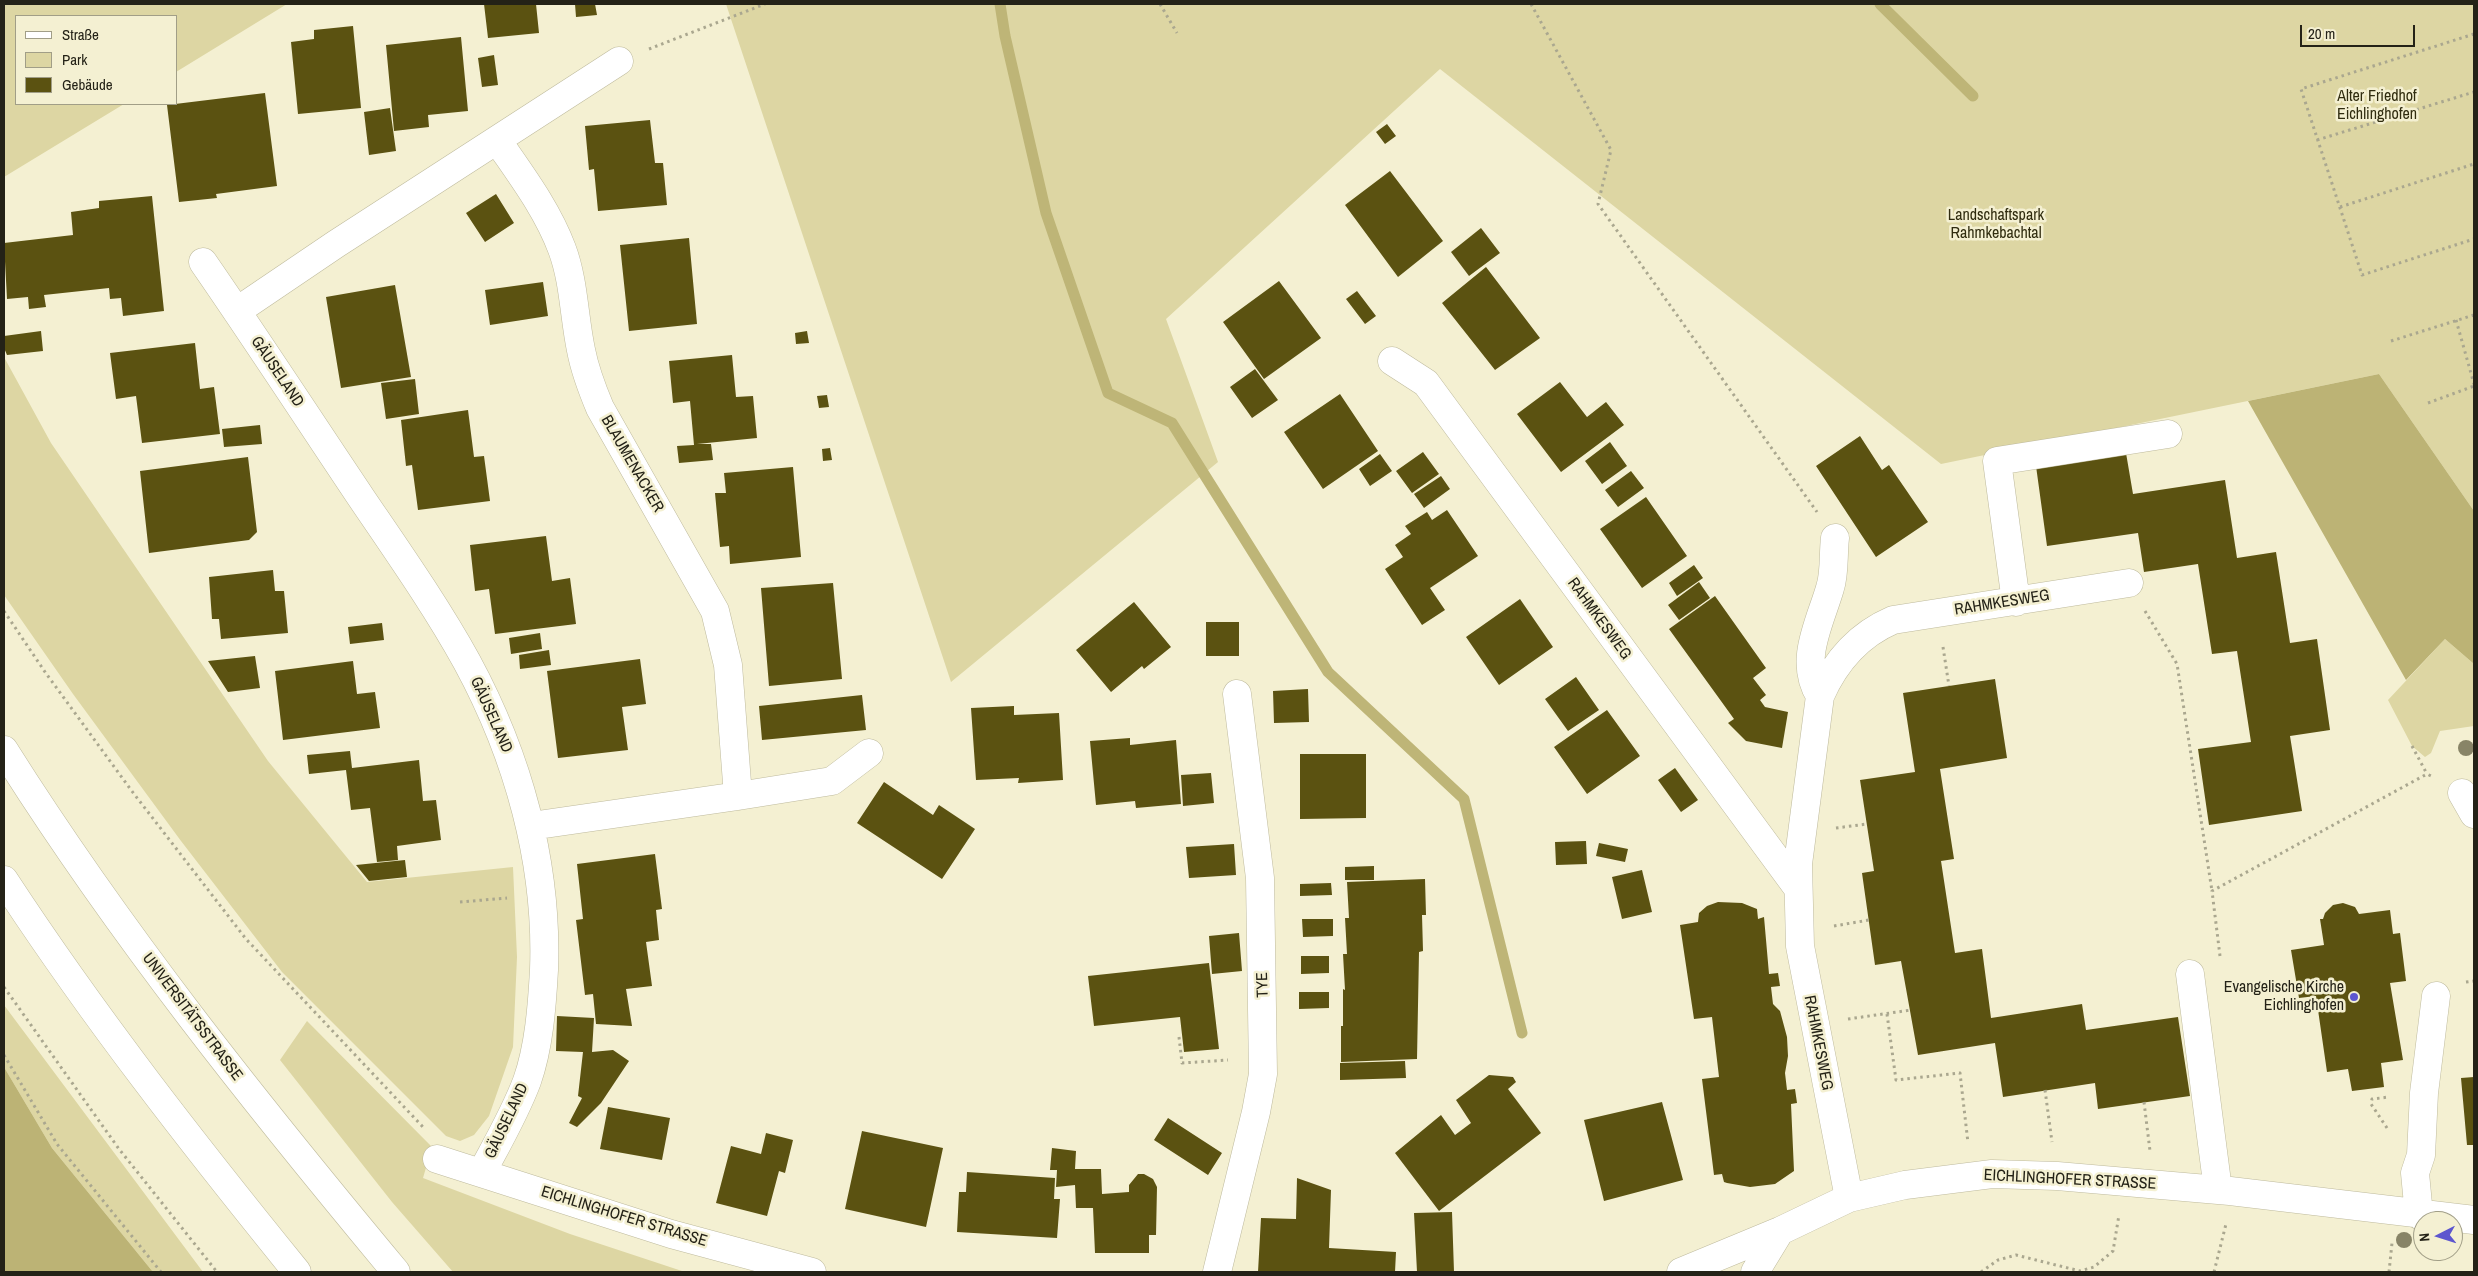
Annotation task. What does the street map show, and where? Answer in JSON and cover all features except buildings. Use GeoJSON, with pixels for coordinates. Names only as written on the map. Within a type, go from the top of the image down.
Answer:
{"type":"FeatureCollection","features":[{"type":"Feature","properties":{"kind":"street"},"geometry":{"type":"LineString","coordinates":[[237,311],[336,244],[619,61]]}},
{"type":"Feature","properties":{"kind":"street","name":"BLAUMENACKER"},"geometry":{"type":"LineString","coordinates":[[497,140],[545,212],[562,250],[583,359],[588,379],[600,408],[715,610],[728,666],[738,796]]}},
{"type":"Feature","properties":{"kind":"street","name":"GÄUSELAND"},"geometry":{"type":"LineString","coordinates":[[203,262],[390,540],[466,662],[512,762],[531,826],[542,894],[545,941],[543,987],[536,1040],[527,1079],[510,1119],[482,1172]]}},
{"type":"Feature","properties":{"kind":"street","name":"RAHMKESWEG"},"geometry":{"type":"LineString","coordinates":[[1392,361],[1426,383],[1797,887]]}},
{"type":"Feature","properties":{"kind":"street"},"geometry":{"type":"LineString","coordinates":[[2016,602],[1997,461],[2168,434]]}},
{"type":"Feature","properties":{"kind":"street","name":"RAHMKESWEG"},"geometry":{"type":"LineString","coordinates":[[1820,696],[1813,685],[1810,669],[1812,646],[1819,615],[1831,587],[1835,538]]}},
{"type":"Feature","properties":{"kind":"street","name":"RAHMKESWEG"},"geometry":{"type":"LineString","coordinates":[[1849,1198],[1800,946],[1797,887],[1820,696],[1830,672],[1852,646],[1867,634],[1893,620],[2129,583]]}},
{"type":"Feature","properties":{"kind":"street","name":"TYE"},"geometry":{"type":"LineString","coordinates":[[1217,1272],[1256,1112],[1264,1057],[1260,878],[1236,694]]}},
{"type":"Feature","properties":{"kind":"street","name":"UNIVERSITÄTSSTRASSE"},"geometry":{"type":"LineString","coordinates":[[4,750],[108,906],[210,1043],[396,1272]]}},
{"type":"Feature","properties":{"kind":"street"},"geometry":{"type":"LineString","coordinates":[[531,826],[832,781],[869,752]]}},
{"type":"Feature","properties":{"kind":"street"},"geometry":{"type":"LineString","coordinates":[[4,880],[46,944],[198,1150],[297,1272]]}},
{"type":"Feature","properties":{"kind":"street"},"geometry":{"type":"LineString","coordinates":[[2190,974],[2224,1191]]}},
{"type":"Feature","properties":{"kind":"street"},"geometry":{"type":"LineString","coordinates":[[2419,1211],[2415,1173],[2421,1155],[2424,1093],[2436,996]]}},
{"type":"Feature","properties":{"kind":"street","name":"EICHLINGHOFER STRASSE"},"geometry":{"type":"LineString","coordinates":[[437,1159],[671,1234],[812,1272]]}},
{"type":"Feature","properties":{"kind":"street","name":"EICHLINGHOFER STRASSE"},"geometry":{"type":"LineString","coordinates":[[1681,1272],[1780,1231],[1849,1198],[1905,1185],[1972,1175],[2057,1176],[2125,1182],[2224,1191],[2413,1214]]}},
{"type":"Feature","properties":{"kind":"street"},"geometry":{"type":"LineString","coordinates":[[1755,1272],[1780,1231]]}},
{"type":"Feature","properties":{"kind":"path"},"geometry":{"type":"LineString","coordinates":[[619,61],[765,4]]}},
{"type":"Feature","properties":{"kind":"path"},"geometry":{"type":"LineString","coordinates":[[1160,4],[1177,33]]}},
{"type":"Feature","properties":{"kind":"path"},"geometry":{"type":"LineString","coordinates":[[1531,4],[1611,150],[1598,204],[1710,365],[1780,457],[1835,538]]}},
{"type":"Feature","properties":{"kind":"path"},"geometry":{"type":"LineString","coordinates":[[2474,34],[2301,89],[2362,275],[2474,239]]}},
{"type":"Feature","properties":{"kind":"path"},"geometry":{"type":"LineString","coordinates":[[2317,140],[2474,92]]}},
{"type":"Feature","properties":{"kind":"path"},"geometry":{"type":"LineString","coordinates":[[2340,207],[2474,164]]}},
{"type":"Feature","properties":{"kind":"path"},"geometry":{"type":"LineString","coordinates":[[2391,341],[2474,314]]}},
{"type":"Feature","properties":{"kind":"path"},"geometry":{"type":"LineString","coordinates":[[2428,403],[2474,385],[2456,320]]}},
{"type":"Feature","properties":{"kind":"path"},"geometry":{"type":"LineString","coordinates":[[2129,583],[2177,664],[2212,891],[2220,959]]}},
{"type":"Feature","properties":{"kind":"path"},"geometry":{"type":"LineString","coordinates":[[4,611],[45,672],[131,790],[246,939],[435,1140],[437,1159]]}},
{"type":"Feature","properties":{"kind":"path"},"geometry":{"type":"LineString","coordinates":[[1938,613],[1949,686]]}},
{"type":"Feature","properties":{"kind":"path"},"geometry":{"type":"LineString","coordinates":[[2412,746],[2427,774],[2468,804]]}},
{"type":"Feature","properties":{"kind":"path"},"geometry":{"type":"LineString","coordinates":[[2212,891],[2427,774]]}},
{"type":"Feature","properties":{"kind":"path"},"geometry":{"type":"LineString","coordinates":[[460,902],[542,894]]}},
{"type":"Feature","properties":{"kind":"path"},"geometry":{"type":"LineString","coordinates":[[2466,982],[2474,982]]}},
{"type":"Feature","properties":{"kind":"path"},"geometry":{"type":"LineString","coordinates":[[4,987],[119,1149],[218,1272]]}},
{"type":"Feature","properties":{"kind":"path"},"geometry":{"type":"LineString","coordinates":[[1814,1024],[1911,1010]]}},
{"type":"Feature","properties":{"kind":"path"},"geometry":{"type":"LineString","coordinates":[[1887,1014],[1896,1080],[1960,1073],[1972,1175]]}},
{"type":"Feature","properties":{"kind":"path"},"geometry":{"type":"LineString","coordinates":[[1178,1036],[1182,1063],[1264,1057]]}},
{"type":"Feature","properties":{"kind":"path"},"geometry":{"type":"LineString","coordinates":[[4,1055],[57,1144],[161,1272]]}},
{"type":"Feature","properties":{"kind":"path"},"geometry":{"type":"LineString","coordinates":[[2045,1090],[2051,1129]]}},
{"type":"Feature","properties":{"kind":"path"},"geometry":{"type":"LineString","coordinates":[[2144,1102],[2148,1136]]}},
{"type":"Feature","properties":{"kind":"path"},"geometry":{"type":"LineString","coordinates":[[1981,1272],[1998,1260],[2016,1255],[2080,1271],[2094,1267],[2113,1251],[2125,1182]]}},
{"type":"Feature","properties":{"kind":"path"},"geometry":{"type":"LineString","coordinates":[[2214,1272],[2226,1223],[2224,1191]]}},
{"type":"Feature","properties":{"kind":"path"},"geometry":{"type":"LineString","coordinates":[[2389,1272],[2392,1247]]}},
{"type":"Feature","properties":{"kind":"green space"},"geometry":{"type":"Polygon","coordinates":[[[4,4],[287,4],[178,71],[178,15],[15,15],[15,105],[122,105],[4,177],[4,4]]]}},
{"type":"Feature","properties":{"kind":"green space","name":"Landschaftspark Rahmkebachtal"},"geometry":{"type":"Polygon","coordinates":[[[726,4],[2474,4],[2474,511],[2379,374],[1941,464],[1440,69],[1166,319],[1218,462],[951,682],[726,4]]]}},
{"type":"Feature","properties":{"kind":"green space"},"geometry":{"type":"Polygon","coordinates":[[[4,357],[51,443],[268,761],[367,882],[513,867],[517,957],[513,1047],[489,1116],[474,1135],[460,1141],[446,1136],[282,972],[181,841],[73,694],[4,595],[4,357]]]}},
{"type":"Feature","properties":{"kind":"green space"},"geometry":{"type":"Polygon","coordinates":[[[2445,639],[2474,664],[2474,726],[2440,731],[2431,753],[2425,757],[2412,746],[2388,700],[2445,639]]]}},
{"type":"Feature","properties":{"kind":"green space"},"geometry":{"type":"Polygon","coordinates":[[[4,1005],[203,1272],[153,1272],[52,1148],[4,1067],[4,1005]]]}},
{"type":"Feature","properties":{"kind":"green space"},"geometry":{"type":"Polygon","coordinates":[[[307,1021],[432,1147],[423,1178],[570,1234],[685,1272],[453,1272],[392,1202],[280,1060],[307,1021]]]}},
{"type":"Feature","properties":{"kind":"shaded area"},"geometry":{"type":"Polygon","coordinates":[[[2379,374],[2474,511],[2474,664],[2445,639],[2406,680],[2248,401],[2379,374]]]}},
{"type":"Feature","properties":{"kind":"shaded area"},"geometry":{"type":"Polygon","coordinates":[[[4,1067],[52,1148],[153,1272],[4,1272],[4,1067]]]}},
{"type":"Feature","properties":{"kind":"waterway"},"geometry":{"type":"LineString","coordinates":[[1000,4],[1005,36],[1046,213],[1108,393],[1172,423],[1328,672],[1464,799],[1522,1033]]}},
{"type":"Feature","properties":{"kind":"waterway"},"geometry":{"type":"LineString","coordinates":[[1880,4],[1973,96]]}},
{"type":"Feature","properties":{"kind":"place","name":"Evangelische Kirche Eichlinghofen"},"geometry":{"type":"Point","coordinates":[2354,997]}},
{"type":"Feature","properties":{"kind":"park label","name":"Alter Friedhof Eichlinghofen"},"geometry":{"type":"Point","coordinates":[2377,106]}}]}
